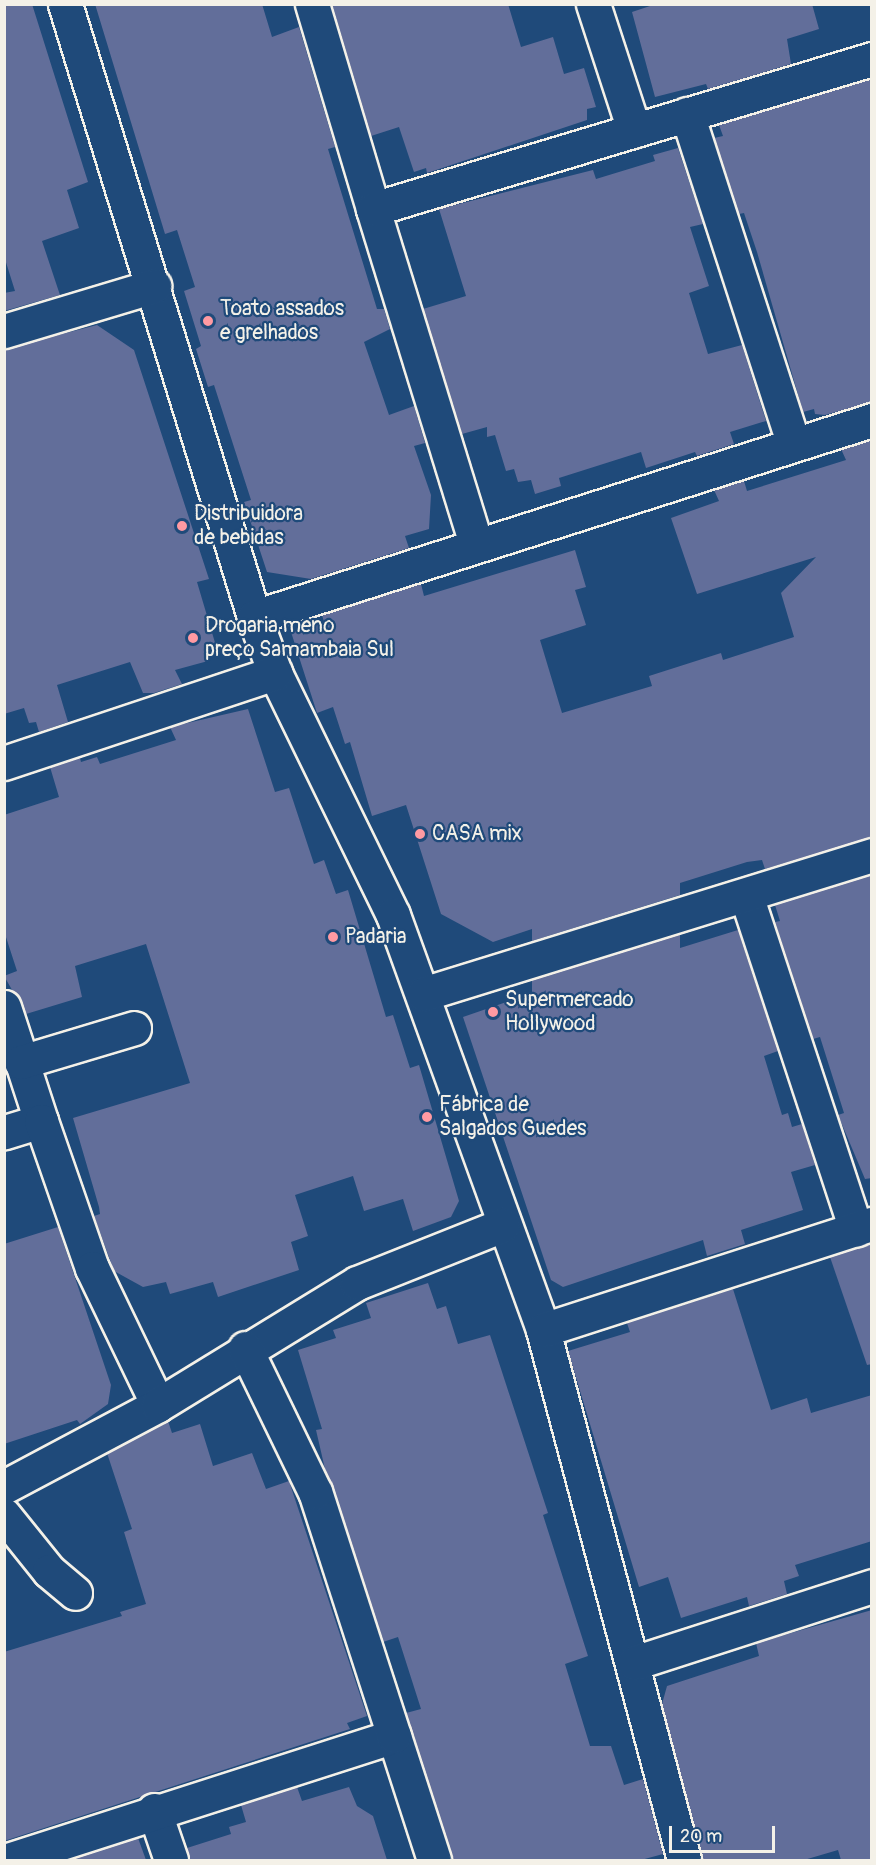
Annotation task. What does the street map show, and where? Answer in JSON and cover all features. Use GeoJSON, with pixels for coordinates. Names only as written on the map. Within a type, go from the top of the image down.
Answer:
{"type":"FeatureCollection","features":[{"type":"Feature","properties":{"kind":"street"},"geometry":{"type":"LineString","coordinates":[[65,4],[154,286],[254,616],[275,673],[356,834],[423,994],[503,1225],[543,1330],[634,1663],[684,1860]]}},
{"type":"Feature","properties":{"kind":"street"},"geometry":{"type":"LineString","coordinates":[[312,4],[476,544]]}},
{"type":"Feature","properties":{"kind":"street"},"geometry":{"type":"LineString","coordinates":[[593,4],[634,130]]}},
{"type":"Feature","properties":{"kind":"street"},"geometry":{"type":"LineString","coordinates":[[373,209],[872,59]]}},
{"type":"Feature","properties":{"kind":"street"},"geometry":{"type":"LineString","coordinates":[[687,114],[793,443]]}},
{"type":"Feature","properties":{"kind":"street"},"geometry":{"type":"LineString","coordinates":[[4,331],[154,286]]}},
{"type":"Feature","properties":{"kind":"street"},"geometry":{"type":"LineString","coordinates":[[254,616],[793,443],[872,420]]}},
{"type":"Feature","properties":{"kind":"street"},"geometry":{"type":"LineString","coordinates":[[4,763],[275,673]]}},
{"type":"Feature","properties":{"kind":"street"},"geometry":{"type":"LineString","coordinates":[[423,994],[872,855]]}},
{"type":"Feature","properties":{"kind":"street"},"geometry":{"type":"LineString","coordinates":[[543,1330],[864,1227],[746,895]]}},
{"type":"Feature","properties":{"kind":"street"},"geometry":{"type":"LineString","coordinates":[[4,1007],[92,1268],[158,1405]]}},
{"type":"Feature","properties":{"kind":"street"},"geometry":{"type":"LineString","coordinates":[[21,1062],[134,1028]]}},
{"type":"Feature","properties":{"kind":"street"},"geometry":{"type":"LineString","coordinates":[[4,1132],[41,1121]]}},
{"type":"Feature","properties":{"kind":"street"},"geometry":{"type":"LineString","coordinates":[[4,1487],[158,1405],[245,1348],[357,1283],[503,1225]]}},
{"type":"Feature","properties":{"kind":"street"},"geometry":{"type":"LineString","coordinates":[[245,1348],[315,1492],[434,1860]]}},
{"type":"Feature","properties":{"kind":"street"},"geometry":{"type":"LineString","coordinates":[[4,1515],[49,1571],[75,1593]]}},
{"type":"Feature","properties":{"kind":"street"},"geometry":{"type":"LineString","coordinates":[[634,1663],[872,1586]]}},
{"type":"Feature","properties":{"kind":"street"},"geometry":{"type":"LineString","coordinates":[[8,1860],[154,1810],[394,1736]]}},
{"type":"Feature","properties":{"kind":"street"},"geometry":{"type":"LineString","coordinates":[[154,1810],[171,1860]]}},
{"type":"Feature","properties":{"kind":"building"},"geometry":{"type":"Polygon","coordinates":[[[4,4],[32,4],[88,182],[67,190],[79,228],[42,241],[60,295],[4,311],[4,293],[15,291],[4,256],[4,4]]]}},
{"type":"Feature","properties":{"kind":"building"},"geometry":{"type":"Polygon","coordinates":[[[95,4],[262,4],[272,37],[299,27],[335,147],[328,149],[377,309],[384,309],[390,329],[364,342],[389,415],[414,406],[425,443],[414,446],[431,495],[429,529],[405,536],[409,548],[311,579],[267,572],[244,502],[251,500],[214,385],[208,387],[196,349],[201,346],[184,291],[195,287],[177,230],[165,234],[95,4]]]}},
{"type":"Feature","properties":{"kind":"building"},"geometry":{"type":"Polygon","coordinates":[[[332,4],[508,4],[521,47],[553,37],[564,74],[584,68],[596,107],[587,109],[587,120],[427,173],[426,168],[414,172],[399,127],[371,136],[332,4]]]}},
{"type":"Feature","properties":{"kind":"building"},"geometry":{"type":"Polygon","coordinates":[[[656,4],[812,4],[819,29],[787,39],[791,64],[708,89],[706,84],[655,97],[632,12],[656,4]]]}},
{"type":"Feature","properties":{"kind":"building"},"geometry":{"type":"Polygon","coordinates":[[[872,79],[872,402],[825,415],[815,414],[814,409],[803,412],[757,252],[744,213],[739,214],[714,138],[723,136],[719,125],[872,79]]]}},
{"type":"Feature","properties":{"kind":"building"},"geometry":{"type":"Polygon","coordinates":[[[678,148],[703,224],[690,227],[709,286],[689,293],[708,354],[742,345],[766,421],[730,432],[734,444],[697,456],[695,452],[646,468],[641,452],[559,478],[561,486],[535,494],[531,480],[518,482],[514,469],[506,471],[495,435],[487,437],[487,427],[462,434],[423,309],[466,296],[439,209],[593,170],[596,179],[655,161],[653,155],[678,148]]]}},
{"type":"Feature","properties":{"kind":"building"},"geometry":{"type":"Polygon","coordinates":[[[97,325],[134,350],[209,579],[197,582],[216,646],[208,661],[175,670],[182,684],[154,693],[143,693],[130,662],[57,685],[68,722],[39,732],[36,722],[29,723],[24,708],[4,714],[4,349],[97,325]]]}},
{"type":"Feature","properties":{"kind":"building"},"geometry":{"type":"Polygon","coordinates":[[[872,440],[872,837],[765,869],[762,860],[747,862],[680,883],[680,895],[532,941],[532,929],[493,942],[441,914],[406,805],[372,816],[350,742],[345,744],[333,707],[317,713],[291,632],[324,622],[322,615],[421,584],[424,596],[575,550],[586,587],[575,590],[586,625],[540,640],[562,713],[652,686],[649,676],[721,653],[723,660],[794,637],[781,593],[816,557],[697,594],[671,518],[719,501],[714,490],[744,481],[747,491],[846,460],[841,449],[872,440]]]}},
{"type":"Feature","properties":{"kind":"building"},"geometry":{"type":"Polygon","coordinates":[[[248,709],[275,792],[289,788],[314,864],[324,860],[336,894],[348,890],[386,1017],[393,1015],[410,1068],[419,1065],[459,1201],[451,1217],[413,1231],[403,1199],[364,1211],[353,1176],[295,1195],[308,1236],[291,1242],[299,1270],[218,1297],[213,1282],[170,1294],[166,1282],[143,1287],[114,1271],[94,1216],[100,1214],[99,1207],[73,1118],[190,1083],[146,944],[75,966],[82,997],[26,1014],[4,976],[17,971],[4,931],[4,815],[59,797],[50,767],[80,758],[81,762],[97,757],[100,764],[176,740],[170,727],[248,709]]]}},
{"type":"Feature","properties":{"kind":"building"},"geometry":{"type":"Polygon","coordinates":[[[872,875],[872,1178],[865,1179],[838,1115],[844,1113],[820,1037],[813,1039],[775,922],[780,921],[775,905],[872,875]]]}},
{"type":"Feature","properties":{"kind":"building"},"geometry":{"type":"Polygon","coordinates":[[[738,930],[778,1051],[764,1056],[782,1115],[788,1113],[792,1127],[802,1124],[815,1165],[791,1172],[803,1210],[741,1230],[745,1244],[707,1256],[703,1240],[563,1287],[551,1280],[463,1017],[532,993],[532,980],[680,934],[680,948],[738,930]]]}},
{"type":"Feature","properties":{"kind":"building"},"geometry":{"type":"Polygon","coordinates":[[[58,1227],[111,1385],[108,1404],[80,1424],[77,1420],[4,1444],[4,1244],[58,1227]]]}},
{"type":"Feature","properties":{"kind":"building"},"geometry":{"type":"Polygon","coordinates":[[[872,1244],[872,1364],[867,1365],[830,1257],[872,1244]]]}},
{"type":"Feature","properties":{"kind":"building"},"geometry":{"type":"Polygon","coordinates":[[[428,1283],[437,1309],[446,1306],[458,1344],[490,1335],[548,1513],[543,1515],[588,1656],[565,1664],[590,1746],[611,1746],[624,1785],[643,1779],[663,1854],[641,1860],[453,1860],[406,1713],[421,1709],[398,1637],[383,1642],[325,1469],[316,1430],[322,1429],[298,1350],[336,1338],[333,1330],[371,1318],[366,1303],[428,1283]]]}},
{"type":"Feature","properties":{"kind":"building"},"geometry":{"type":"Polygon","coordinates":[[[733,1289],[771,1410],[807,1398],[811,1413],[872,1395],[872,1541],[795,1565],[799,1576],[784,1581],[787,1594],[749,1606],[747,1597],[681,1618],[668,1577],[639,1587],[568,1351],[630,1332],[627,1323],[733,1289]]]}},
{"type":"Feature","properties":{"kind":"building"},"geometry":{"type":"Polygon","coordinates":[[[168,1421],[172,1433],[200,1424],[213,1466],[252,1453],[266,1489],[289,1481],[367,1716],[347,1723],[350,1729],[4,1841],[4,1652],[122,1616],[120,1612],[146,1604],[124,1532],[132,1529],[107,1453],[168,1421]]]}},
{"type":"Feature","properties":{"kind":"building"},"geometry":{"type":"Polygon","coordinates":[[[872,1610],[872,1860],[841,1860],[838,1850],[804,1860],[703,1860],[662,1704],[667,1686],[759,1656],[756,1643],[872,1610]]]}},
{"type":"Feature","properties":{"kind":"building"},"geometry":{"type":"Polygon","coordinates":[[[297,1787],[302,1801],[349,1787],[357,1806],[373,1816],[387,1860],[189,1860],[187,1848],[231,1834],[229,1827],[246,1822],[241,1805],[297,1787]]]}},
{"type":"Feature","properties":{"kind":"building"},"geometry":{"type":"Polygon","coordinates":[[[138,1838],[146,1860],[68,1860],[138,1838]]]}},
{"type":"Feature","properties":{"kind":"place","name":"Toato assados e grelhados"},"geometry":{"type":"Point","coordinates":[208,321]}},
{"type":"Feature","properties":{"kind":"place","name":"Distribuidora de bebidas"},"geometry":{"type":"Point","coordinates":[182,526]}},
{"type":"Feature","properties":{"kind":"place","name":"Drogaria meno preço Samambaia Sul"},"geometry":{"type":"Point","coordinates":[193,638]}},
{"type":"Feature","properties":{"kind":"place","name":"CASA mix"},"geometry":{"type":"Point","coordinates":[420,834]}},
{"type":"Feature","properties":{"kind":"place","name":"Padaria"},"geometry":{"type":"Point","coordinates":[333,937]}},
{"type":"Feature","properties":{"kind":"place","name":"Supermercado Hollywood"},"geometry":{"type":"Point","coordinates":[493,1012]}},
{"type":"Feature","properties":{"kind":"place","name":"Fábrica de Salgados Guedes"},"geometry":{"type":"Point","coordinates":[427,1117]}}]}
